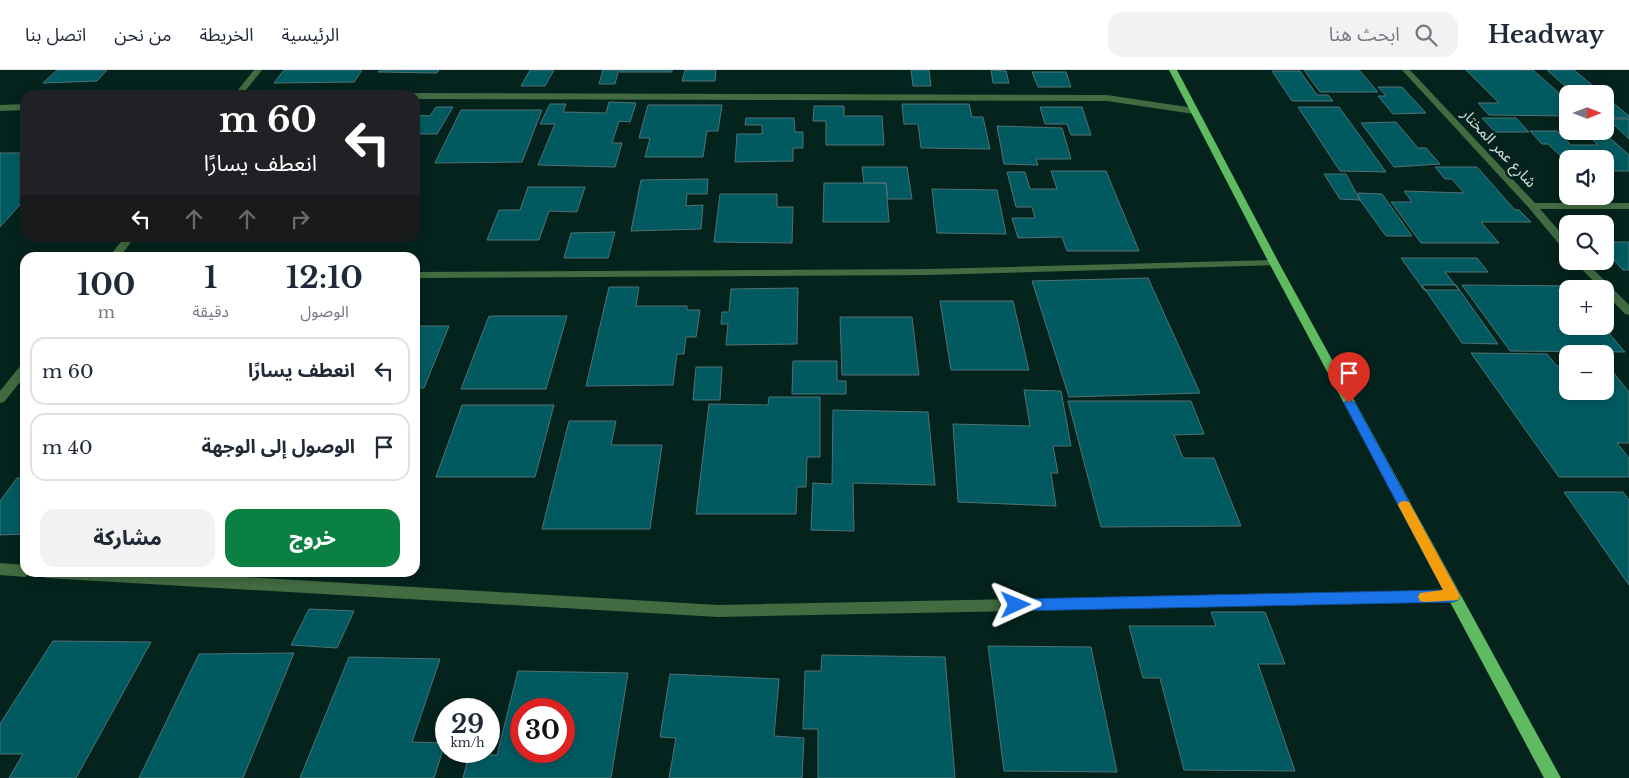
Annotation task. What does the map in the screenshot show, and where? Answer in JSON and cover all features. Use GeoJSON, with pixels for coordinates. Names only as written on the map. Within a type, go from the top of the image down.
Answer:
{"type":"FeatureCollection","features":[{"type":"Feature","properties":{"kind":"main road"},"geometry":{"type":"LineString","coordinates":[[1173,70],[1274,263],[1553,778]]}},
{"type":"Feature","properties":{"kind":"street"},"geometry":{"type":"LineString","coordinates":[[242,90],[258,70]]}},
{"type":"Feature","properties":{"kind":"street","name":"شارع عمر المختار"},"geometry":{"type":"LineString","coordinates":[[1406,70],[1559,238]]}},
{"type":"Feature","properties":{"kind":"street"},"geometry":{"type":"LineString","coordinates":[[420,96],[1107,98],[1194,112]]}},
{"type":"Feature","properties":{"kind":"street"},"geometry":{"type":"LineString","coordinates":[[0,108],[20,107]]}},
{"type":"Feature","properties":{"kind":"street"},"geometry":{"type":"LineString","coordinates":[[1532,206],[1629,206]]}},
{"type":"Feature","properties":{"kind":"street"},"geometry":{"type":"LineString","coordinates":[[118,252],[126,242]]}},
{"type":"Feature","properties":{"kind":"street"},"geometry":{"type":"LineString","coordinates":[[420,275],[928,272],[1274,263]]}},
{"type":"Feature","properties":{"kind":"street"},"geometry":{"type":"LineString","coordinates":[[1587,270],[1629,311]]}},
{"type":"Feature","properties":{"kind":"street"},"geometry":{"type":"LineString","coordinates":[[0,399],[20,374]]}},
{"type":"Feature","properties":{"kind":"street"},"geometry":{"type":"LineString","coordinates":[[0,569],[20,571]]}},
{"type":"Feature","properties":{"kind":"street"},"geometry":{"type":"LineString","coordinates":[[132,577],[718,611],[1453,596]]}},
{"type":"Feature","properties":{"kind":"building"},"geometry":{"type":"Polygon","coordinates":[[[57,70],[107,70],[97,81],[43,83],[57,70]]]}},
{"type":"Feature","properties":{"kind":"building"},"geometry":{"type":"Polygon","coordinates":[[[284,70],[362,70],[354,82],[274,83],[284,70]]]}},
{"type":"Feature","properties":{"kind":"building"},"geometry":{"type":"Polygon","coordinates":[[[380,70],[439,70],[437,73],[378,72],[380,70]]]}},
{"type":"Feature","properties":{"kind":"building"},"geometry":{"type":"Polygon","coordinates":[[[530,70],[554,70],[545,86],[521,86],[530,70]]]}},
{"type":"Feature","properties":{"kind":"building"},"geometry":{"type":"Polygon","coordinates":[[[603,70],[672,70],[672,72],[618,72],[615,84],[599,84],[603,70]]]}},
{"type":"Feature","properties":{"kind":"building"},"geometry":{"type":"Polygon","coordinates":[[[685,70],[716,70],[715,81],[682,81],[685,70]]]}},
{"type":"Feature","properties":{"kind":"building"},"geometry":{"type":"Polygon","coordinates":[[[911,70],[929,70],[931,86],[913,86],[911,70]]]}},
{"type":"Feature","properties":{"kind":"building"},"geometry":{"type":"Polygon","coordinates":[[[991,70],[1006,71],[1009,83],[993,83],[991,70]]]}},
{"type":"Feature","properties":{"kind":"building"},"geometry":{"type":"Polygon","coordinates":[[[1304,70],[1359,70],[1378,92],[1320,92],[1304,70]]]}},
{"type":"Feature","properties":{"kind":"building"},"geometry":{"type":"Polygon","coordinates":[[[1466,70],[1533,70],[1559,93],[1559,116],[1489,115],[1478,103],[1499,103],[1466,70]]]}},
{"type":"Feature","properties":{"kind":"building"},"geometry":{"type":"Polygon","coordinates":[[[1547,70],[1574,70],[1592,85],[1564,85],[1547,70]]]}},
{"type":"Feature","properties":{"kind":"building"},"geometry":{"type":"Polygon","coordinates":[[[1272,71],[1300,71],[1317,95],[1328,95],[1333,101],[1292,101],[1272,71]]]}},
{"type":"Feature","properties":{"kind":"building"},"geometry":{"type":"Polygon","coordinates":[[[1032,72],[1066,72],[1071,87],[1038,87],[1032,72]]]}},
{"type":"Feature","properties":{"kind":"building"},"geometry":{"type":"Polygon","coordinates":[[[1378,87],[1402,87],[1426,113],[1393,114],[1378,96],[1386,96],[1378,87]]]}},
{"type":"Feature","properties":{"kind":"building"},"geometry":{"type":"Polygon","coordinates":[[[609,102],[636,103],[630,122],[619,121],[612,143],[622,143],[615,167],[538,165],[555,124],[540,124],[550,104],[566,104],[563,112],[606,113],[609,102]]]}},
{"type":"Feature","properties":{"kind":"building"},"geometry":{"type":"Polygon","coordinates":[[[902,104],[969,104],[972,117],[983,117],[990,149],[921,148],[918,124],[904,124],[902,104]]]}},
{"type":"Feature","properties":{"kind":"building"},"geometry":{"type":"Polygon","coordinates":[[[1614,104],[1629,116],[1629,118],[1614,118],[1614,104]]]}},
{"type":"Feature","properties":{"kind":"building"},"geometry":{"type":"Polygon","coordinates":[[[648,105],[722,105],[718,131],[707,131],[703,157],[645,157],[650,138],[639,138],[648,105]]]}},
{"type":"Feature","properties":{"kind":"building"},"geometry":{"type":"Polygon","coordinates":[[[814,106],[844,106],[844,116],[882,116],[884,145],[826,145],[826,121],[813,121],[814,106]]]}},
{"type":"Feature","properties":{"kind":"building"},"geometry":{"type":"Polygon","coordinates":[[[436,107],[453,107],[437,134],[420,134],[420,115],[430,116],[436,107]]]}},
{"type":"Feature","properties":{"kind":"building"},"geometry":{"type":"Polygon","coordinates":[[[1040,107],[1082,107],[1091,135],[1071,135],[1067,124],[1045,124],[1040,107]]]}},
{"type":"Feature","properties":{"kind":"building"},"geometry":{"type":"Polygon","coordinates":[[[1298,107],[1339,107],[1386,172],[1340,171],[1298,107]]]}},
{"type":"Feature","properties":{"kind":"building"},"geometry":{"type":"Polygon","coordinates":[[[461,110],[542,110],[522,162],[435,163],[461,110]]]}},
{"type":"Feature","properties":{"kind":"building"},"geometry":{"type":"Polygon","coordinates":[[[746,118],[794,118],[795,132],[803,132],[803,148],[793,148],[793,161],[735,162],[737,134],[762,134],[762,125],[745,125],[746,118]]]}},
{"type":"Feature","properties":{"kind":"building"},"geometry":{"type":"Polygon","coordinates":[[[1482,118],[1516,118],[1529,132],[1495,132],[1482,118]]]}},
{"type":"Feature","properties":{"kind":"building"},"geometry":{"type":"Polygon","coordinates":[[[1614,119],[1629,119],[1629,139],[1614,125],[1614,119]]]}},
{"type":"Feature","properties":{"kind":"building"},"geometry":{"type":"Polygon","coordinates":[[[1396,122],[1418,148],[1426,148],[1440,164],[1394,167],[1361,123],[1396,122]]]}},
{"type":"Feature","properties":{"kind":"building"},"geometry":{"type":"Polygon","coordinates":[[[997,126],[1062,128],[1071,159],[1036,159],[1038,165],[1004,164],[997,126]]]}},
{"type":"Feature","properties":{"kind":"building"},"geometry":{"type":"Polygon","coordinates":[[[1530,131],[1557,131],[1559,133],[1559,140],[1566,140],[1571,145],[1598,145],[1593,140],[1612,140],[1629,155],[1629,171],[1614,171],[1614,150],[1559,150],[1559,154],[1548,144],[1542,144],[1530,131]]]}},
{"type":"Feature","properties":{"kind":"building"},"geometry":{"type":"Polygon","coordinates":[[[0,153],[20,153],[20,205],[0,227],[0,153]]]}},
{"type":"Feature","properties":{"kind":"building"},"geometry":{"type":"Polygon","coordinates":[[[862,167],[907,167],[912,199],[888,199],[886,183],[864,183],[862,167]]]}},
{"type":"Feature","properties":{"kind":"building"},"geometry":{"type":"Polygon","coordinates":[[[1435,167],[1477,167],[1515,210],[1519,210],[1531,222],[1481,222],[1499,243],[1421,243],[1391,202],[1412,202],[1404,191],[1464,193],[1452,179],[1445,179],[1435,167]]]}},
{"type":"Feature","properties":{"kind":"building"},"geometry":{"type":"Polygon","coordinates":[[[1051,171],[1106,171],[1139,251],[1067,251],[1062,237],[1018,238],[1012,218],[1035,218],[1032,207],[1016,207],[1007,172],[1025,172],[1030,189],[1057,189],[1051,171]]]}},
{"type":"Feature","properties":{"kind":"building"},"geometry":{"type":"Polygon","coordinates":[[[1324,174],[1346,174],[1360,200],[1340,199],[1324,174]]]}},
{"type":"Feature","properties":{"kind":"building"},"geometry":{"type":"Polygon","coordinates":[[[708,179],[707,194],[687,194],[686,206],[703,205],[701,229],[631,231],[641,180],[708,179]]]}},
{"type":"Feature","properties":{"kind":"building"},"geometry":{"type":"Polygon","coordinates":[[[824,183],[886,183],[889,222],[823,222],[824,183]]]}},
{"type":"Feature","properties":{"kind":"building"},"geometry":{"type":"Polygon","coordinates":[[[528,187],[585,187],[577,212],[549,211],[539,240],[487,240],[499,210],[520,210],[528,187]]]}},
{"type":"Feature","properties":{"kind":"building"},"geometry":{"type":"Polygon","coordinates":[[[932,189],[997,190],[1006,234],[937,233],[932,189]]]}},
{"type":"Feature","properties":{"kind":"building"},"geometry":{"type":"Polygon","coordinates":[[[1358,193],[1382,194],[1412,236],[1386,236],[1360,200],[1358,193]]]}},
{"type":"Feature","properties":{"kind":"building"},"geometry":{"type":"Polygon","coordinates":[[[720,194],[777,194],[777,207],[793,207],[792,243],[714,242],[720,194]]]}},
{"type":"Feature","properties":{"kind":"building"},"geometry":{"type":"Polygon","coordinates":[[[615,232],[608,258],[564,258],[571,233],[615,232]]]}},
{"type":"Feature","properties":{"kind":"building"},"geometry":{"type":"Polygon","coordinates":[[[1614,242],[1629,242],[1629,270],[1623,270],[1614,260],[1614,242]]]}},
{"type":"Feature","properties":{"kind":"building"},"geometry":{"type":"Polygon","coordinates":[[[1401,258],[1477,258],[1488,272],[1445,272],[1459,290],[1424,290],[1401,258]]]}},
{"type":"Feature","properties":{"kind":"building"},"geometry":{"type":"Polygon","coordinates":[[[1148,278],[1200,393],[1069,397],[1032,281],[1148,278]]]}},
{"type":"Feature","properties":{"kind":"building"},"geometry":{"type":"Polygon","coordinates":[[[1422,285],[1456,285],[1498,344],[1462,343],[1422,285]]]}},
{"type":"Feature","properties":{"kind":"building"},"geometry":{"type":"Polygon","coordinates":[[[1462,285],[1559,286],[1559,335],[1611,335],[1625,352],[1614,352],[1614,345],[1559,345],[1559,351],[1510,351],[1462,285]]]}},
{"type":"Feature","properties":{"kind":"building"},"geometry":{"type":"Polygon","coordinates":[[[609,287],[639,287],[636,306],[687,306],[687,310],[700,310],[696,337],[686,337],[684,354],[677,354],[673,385],[586,386],[609,287]]]}},
{"type":"Feature","properties":{"kind":"building"},"geometry":{"type":"Polygon","coordinates":[[[798,288],[797,344],[726,345],[728,324],[721,324],[722,312],[729,312],[731,289],[798,288]]]}},
{"type":"Feature","properties":{"kind":"building"},"geometry":{"type":"Polygon","coordinates":[[[940,301],[1013,301],[1029,370],[951,370],[940,301]]]}},
{"type":"Feature","properties":{"kind":"building"},"geometry":{"type":"Polygon","coordinates":[[[489,316],[567,316],[546,389],[461,389],[489,316]]]}},
{"type":"Feature","properties":{"kind":"building"},"geometry":{"type":"Polygon","coordinates":[[[840,317],[912,317],[919,375],[842,375],[840,317]]]}},
{"type":"Feature","properties":{"kind":"building"},"geometry":{"type":"Polygon","coordinates":[[[420,326],[449,326],[424,388],[420,388],[420,326]]]}},
{"type":"Feature","properties":{"kind":"building"},"geometry":{"type":"Polygon","coordinates":[[[1471,353],[1547,354],[1559,366],[1559,400],[1614,400],[1614,373],[1629,392],[1629,443],[1617,443],[1629,458],[1629,477],[1559,477],[1471,353]]]}},
{"type":"Feature","properties":{"kind":"building"},"geometry":{"type":"Polygon","coordinates":[[[793,361],[837,361],[837,381],[846,381],[846,394],[792,394],[793,361]]]}},
{"type":"Feature","properties":{"kind":"building"},"geometry":{"type":"Polygon","coordinates":[[[696,367],[722,367],[720,400],[693,400],[696,367]]]}},
{"type":"Feature","properties":{"kind":"building"},"geometry":{"type":"Polygon","coordinates":[[[1024,390],[1061,391],[1071,446],[1053,446],[1058,473],[1051,473],[1056,506],[958,502],[953,424],[1030,426],[1024,390]]]}},
{"type":"Feature","properties":{"kind":"building"},"geometry":{"type":"Polygon","coordinates":[[[769,397],[820,397],[820,457],[807,457],[806,487],[797,487],[796,514],[696,514],[709,404],[768,405],[769,397]]]}},
{"type":"Feature","properties":{"kind":"building"},"geometry":{"type":"Polygon","coordinates":[[[1068,401],[1191,401],[1204,434],[1174,435],[1183,458],[1214,458],[1241,526],[1101,527],[1068,401]]]}},
{"type":"Feature","properties":{"kind":"building"},"geometry":{"type":"Polygon","coordinates":[[[462,405],[554,405],[535,477],[436,477],[462,405]]]}},
{"type":"Feature","properties":{"kind":"building"},"geometry":{"type":"Polygon","coordinates":[[[833,410],[928,412],[935,485],[853,483],[854,531],[811,530],[813,483],[832,484],[833,410]]]}},
{"type":"Feature","properties":{"kind":"building"},"geometry":{"type":"Polygon","coordinates":[[[569,421],[616,421],[611,445],[662,445],[650,529],[542,529],[569,421]]]}},
{"type":"Feature","properties":{"kind":"building"},"geometry":{"type":"Polygon","coordinates":[[[17,478],[20,478],[20,534],[0,535],[0,501],[17,478]]]}},
{"type":"Feature","properties":{"kind":"building"},"geometry":{"type":"Polygon","coordinates":[[[1564,492],[1623,492],[1629,500],[1629,585],[1564,492]]]}},
{"type":"Feature","properties":{"kind":"building"},"geometry":{"type":"Polygon","coordinates":[[[309,609],[354,611],[337,648],[291,645],[309,609]]]}},
{"type":"Feature","properties":{"kind":"building"},"geometry":{"type":"Polygon","coordinates":[[[1211,612],[1265,612],[1285,664],[1258,664],[1295,771],[1184,770],[1160,678],[1143,678],[1129,626],[1216,626],[1211,612]]]}},
{"type":"Feature","properties":{"kind":"building"},"geometry":{"type":"Polygon","coordinates":[[[53,641],[151,642],[76,778],[9,778],[23,754],[0,754],[0,724],[53,641]]]}},
{"type":"Feature","properties":{"kind":"building"},"geometry":{"type":"Polygon","coordinates":[[[988,646],[1091,647],[1117,772],[1004,771],[988,646]]]}},
{"type":"Feature","properties":{"kind":"building"},"geometry":{"type":"Polygon","coordinates":[[[294,653],[243,778],[139,778],[199,654],[294,653]]]}},
{"type":"Feature","properties":{"kind":"building"},"geometry":{"type":"Polygon","coordinates":[[[822,655],[945,657],[955,778],[818,778],[818,729],[803,729],[805,671],[821,671],[822,655]]]}},
{"type":"Feature","properties":{"kind":"building"},"geometry":{"type":"Polygon","coordinates":[[[349,657],[440,659],[412,742],[435,743],[435,763],[439,763],[434,778],[300,778],[349,657]]]}},
{"type":"Feature","properties":{"kind":"building"},"geometry":{"type":"Polygon","coordinates":[[[518,671],[628,673],[611,778],[463,778],[467,763],[500,763],[500,743],[510,703],[510,763],[575,763],[575,698],[511,698],[518,671]]]}},
{"type":"Feature","properties":{"kind":"building"},"geometry":{"type":"Polygon","coordinates":[[[670,674],[779,679],[774,736],[804,738],[802,778],[669,778],[676,738],[660,737],[670,674]]]}},
{"type":"Feature","properties":{"kind":"slow traffic"},"geometry":{"type":"LineString","coordinates":[[1404,505],[1453,596],[1425,597]]}},
{"type":"Feature","properties":{"kind":"route"},"geometry":{"type":"LineString","coordinates":[[1016,605],[1453,596],[1349,403]]}}]}
